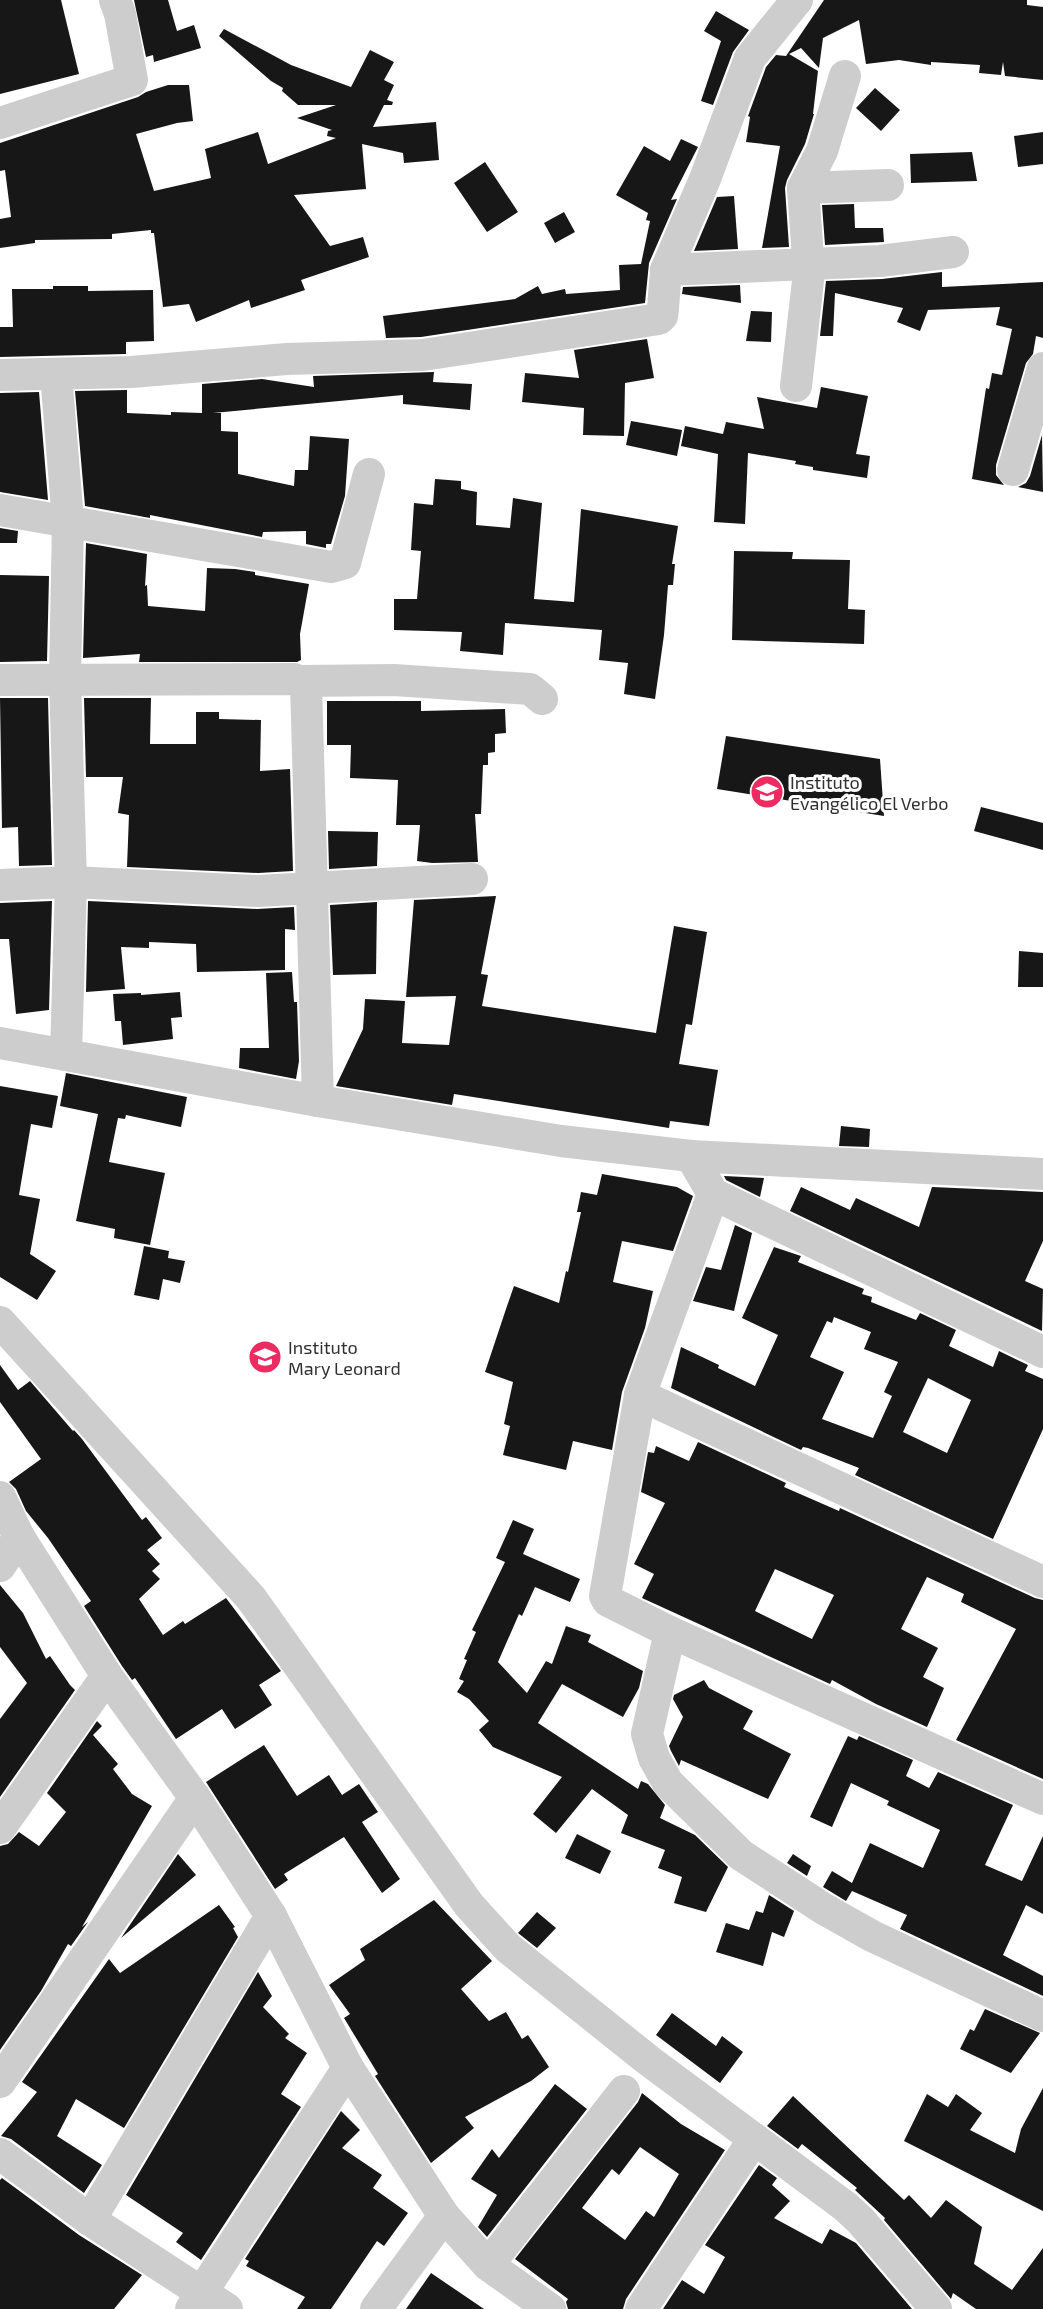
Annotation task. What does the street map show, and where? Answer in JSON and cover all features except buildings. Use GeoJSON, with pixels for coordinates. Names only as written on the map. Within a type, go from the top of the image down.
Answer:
{"type":"FeatureCollection","features":[{"type":"Feature","properties":{"kind":"street"},"geometry":{"type":"LineString","coordinates":[[0,123],[132,80],[120,14],[115,0]]}},
{"type":"Feature","properties":{"kind":"street"},"geometry":{"type":"LineString","coordinates":[[0,375],[131,372],[287,359],[423,355],[653,321],[662,316],[666,270],[705,179],[750,58],[797,0]]}},
{"type":"Feature","properties":{"kind":"street"},"geometry":{"type":"LineString","coordinates":[[796,386],[809,272],[803,188],[822,151],[845,76]]}},
{"type":"Feature","properties":{"kind":"street"},"geometry":{"type":"LineString","coordinates":[[803,188],[888,185]]}},
{"type":"Feature","properties":{"kind":"street"},"geometry":{"type":"LineString","coordinates":[[666,270],[807,262],[880,261],[953,252]]}},
{"type":"Feature","properties":{"kind":"street"},"geometry":{"type":"LineString","coordinates":[[1013,470],[1043,368]]}},
{"type":"Feature","properties":{"kind":"street"},"geometry":{"type":"LineString","coordinates":[[56,374],[68,521],[65,679],[71,882],[66,1055]]}},
{"type":"Feature","properties":{"kind":"street"},"geometry":{"type":"LineString","coordinates":[[0,510],[339,567],[345,563],[369,474]]}},
{"type":"Feature","properties":{"kind":"street"},"geometry":{"type":"LineString","coordinates":[[0,680],[294,679],[302,681],[344,679],[428,681],[530,690],[542,699]]}},
{"type":"Feature","properties":{"kind":"street"},"geometry":{"type":"LineString","coordinates":[[302,681],[306,684],[318,1101]]}},
{"type":"Feature","properties":{"kind":"street"},"geometry":{"type":"LineString","coordinates":[[0,885],[71,882],[258,891],[472,879]]}},
{"type":"Feature","properties":{"kind":"street"},"geometry":{"type":"LineString","coordinates":[[0,1042],[318,1101],[561,1141],[691,1156],[1043,1174]]}},
{"type":"Feature","properties":{"kind":"street"},"geometry":{"type":"LineString","coordinates":[[691,1156],[713,1194],[1043,1352]]}},
{"type":"Feature","properties":{"kind":"street"},"geometry":{"type":"LineString","coordinates":[[713,1194],[640,1395],[604,1591],[608,1601],[670,1632],[1043,1799]]}},
{"type":"Feature","properties":{"kind":"street"},"geometry":{"type":"LineString","coordinates":[[0,1322],[251,1598],[469,1905],[508,1948],[648,2060],[861,2221],[936,2309]]}},
{"type":"Feature","properties":{"kind":"street"},"geometry":{"type":"LineString","coordinates":[[640,1395],[1043,1582]]}},
{"type":"Feature","properties":{"kind":"street"},"geometry":{"type":"LineString","coordinates":[[0,1497],[19,1537],[107,1676],[195,1798],[271,1916],[348,2068],[444,2216],[488,2265],[550,2309]]}},
{"type":"Feature","properties":{"kind":"street"},"geometry":{"type":"LineString","coordinates":[[0,1566],[19,1537]]}},
{"type":"Feature","properties":{"kind":"street"},"geometry":{"type":"LineString","coordinates":[[670,1632],[647,1734],[654,1758],[668,1783],[741,1856],[825,1909],[872,1936],[1043,2016]]}},
{"type":"Feature","properties":{"kind":"street"},"geometry":{"type":"LineString","coordinates":[[0,1828],[107,1676]]}},
{"type":"Feature","properties":{"kind":"street"},"geometry":{"type":"LineString","coordinates":[[0,2082],[195,1798]]}},
{"type":"Feature","properties":{"kind":"street"},"geometry":{"type":"LineString","coordinates":[[90,2220],[271,1916]]}},
{"type":"Feature","properties":{"kind":"street"},"geometry":{"type":"LineString","coordinates":[[196,2301],[348,2068]]}},
{"type":"Feature","properties":{"kind":"street"},"geometry":{"type":"LineString","coordinates":[[488,2265],[624,2091]]}},
{"type":"Feature","properties":{"kind":"street"},"geometry":{"type":"LineString","coordinates":[[641,2309],[754,2139]]}},
{"type":"Feature","properties":{"kind":"street"},"geometry":{"type":"LineString","coordinates":[[0,2154],[196,2301],[227,2309]]}},
{"type":"Feature","properties":{"kind":"street"},"geometry":{"type":"LineString","coordinates":[[376,2309],[444,2216]]}},
{"type":"Feature","properties":{"kind":"place","name":"Instituto Evangélico El Verbo"},"geometry":{"type":"Point","coordinates":[767,792]}},
{"type":"Feature","properties":{"kind":"place","name":"Instituto Mary Leonard"},"geometry":{"type":"Point","coordinates":[265,1357]}}]}
